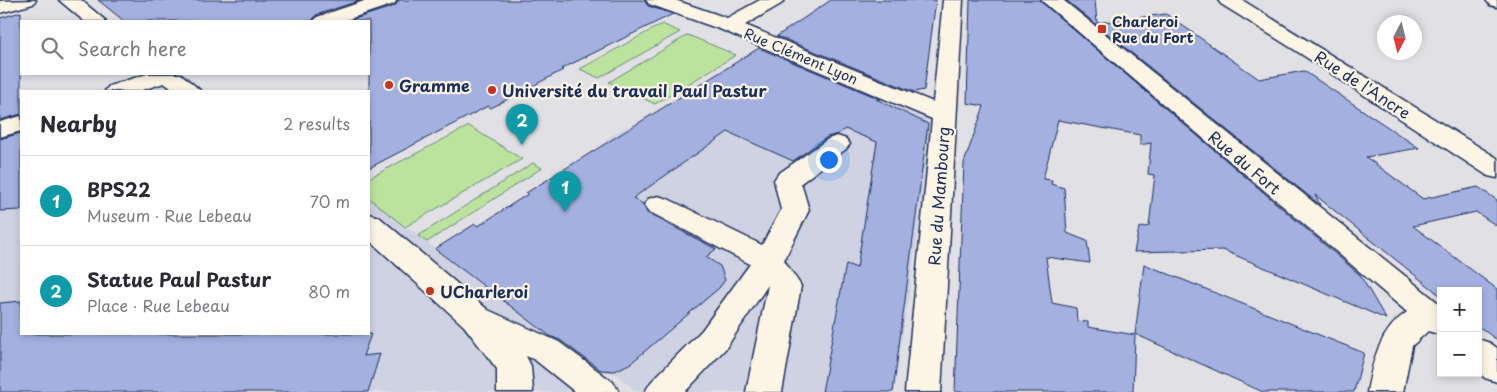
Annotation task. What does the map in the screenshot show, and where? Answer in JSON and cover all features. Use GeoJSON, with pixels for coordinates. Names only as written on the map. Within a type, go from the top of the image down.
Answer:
{"type":"FeatureCollection","features":[{"type":"Feature","properties":{"kind":"street"},"geometry":{"type":"LineString","coordinates":[[0,7],[26,0]]}},
{"type":"Feature","properties":{"kind":"street"},"geometry":{"type":"LineString","coordinates":[[69,0],[95,20]]}},
{"type":"Feature","properties":{"kind":"street"},"geometry":{"type":"LineString","coordinates":[[327,20],[387,0]]}},
{"type":"Feature","properties":{"kind":"street","name":"Rue Clément Lyon"},"geometry":{"type":"LineString","coordinates":[[656,0],[729,26],[944,115]]}},
{"type":"Feature","properties":{"kind":"street"},"geometry":{"type":"LineString","coordinates":[[729,26],[774,0]]}},
{"type":"Feature","properties":{"kind":"street","name":"Rue du Mambourg"},"geometry":{"type":"LineString","coordinates":[[923,392],[953,0]]}},
{"type":"Feature","properties":{"kind":"street","name":"Rue du Fort"},"geometry":{"type":"LineString","coordinates":[[1051,0],[1435,319]]}},
{"type":"Feature","properties":{"kind":"street","name":"Rue de l'Ancre"},"geometry":{"type":"LineString","coordinates":[[1228,0],[1491,161]]}},
{"type":"Feature","properties":{"kind":"street"},"geometry":{"type":"LineString","coordinates":[[120,90],[165,75]]}},
{"type":"Feature","properties":{"kind":"street"},"geometry":{"type":"LineString","coordinates":[[169,75],[188,90]]}},
{"type":"Feature","properties":{"kind":"street"},"geometry":{"type":"LineString","coordinates":[[0,130],[20,123]]}},
{"type":"Feature","properties":{"kind":"street"},"geometry":{"type":"LineString","coordinates":[[663,392],[714,339],[769,261],[795,210],[787,180],[838,144]]}},
{"type":"Feature","properties":{"kind":"street"},"geometry":{"type":"LineString","coordinates":[[658,205],[769,261],[785,286],[764,392]]}},
{"type":"Feature","properties":{"kind":"street"},"geometry":{"type":"LineString","coordinates":[[370,225],[474,317],[514,366],[515,392]]}},
{"type":"Feature","properties":{"kind":"street"},"geometry":{"type":"LineString","coordinates":[[474,317],[547,351],[601,392]]}},
{"type":"Feature","properties":{"kind":"street"},"geometry":{"type":"LineString","coordinates":[[1385,392],[1399,336],[1414,322],[1435,319]]}},
{"type":"Feature","properties":{"kind":"street"},"geometry":{"type":"LineString","coordinates":[[1482,345],[1497,341]]}},
{"type":"Feature","properties":{"kind":"street"},"geometry":{"type":"LineString","coordinates":[[1482,355],[1497,368]]}},
{"type":"Feature","properties":{"kind":"shaded area"},"geometry":{"type":"Polygon","coordinates":[[[761,46],[935,121],[894,392],[637,392],[616,374],[595,370],[580,392],[0,392],[0,137],[20,130],[20,335],[370,335],[370,199],[436,249],[475,224],[478,226],[561,171],[564,173],[608,142],[605,140],[626,127],[635,128],[761,46]]]}},
{"type":"Feature","properties":{"kind":"green space"},"geometry":{"type":"Polygon","coordinates":[[[662,24],[680,32],[599,78],[580,69],[662,24]]]}},
{"type":"Feature","properties":{"kind":"green space"},"geometry":{"type":"Polygon","coordinates":[[[688,35],[736,55],[655,104],[609,82],[688,35]]]}},
{"type":"Feature","properties":{"kind":"green space"},"geometry":{"type":"Polygon","coordinates":[[[469,126],[522,159],[405,227],[370,199],[370,177],[469,126]]]}},
{"type":"Feature","properties":{"kind":"green space"},"geometry":{"type":"Polygon","coordinates":[[[533,163],[542,168],[427,242],[418,236],[533,163]]]}},
{"type":"Feature","properties":{"kind":"building"},"geometry":{"type":"Polygon","coordinates":[[[98,0],[361,0],[316,15],[313,20],[123,20],[98,0]]]}},
{"type":"Feature","properties":{"kind":"building","name":"Gramme"},"geometry":{"type":"Polygon","coordinates":[[[399,0],[644,0],[648,6],[673,14],[561,69],[563,70],[491,108],[488,106],[370,167],[370,20],[351,20],[395,6],[399,0]]]}},
{"type":"Feature","properties":{"kind":"building"},"geometry":{"type":"Polygon","coordinates":[[[831,0],[936,0],[924,90],[914,92],[777,36],[831,0]]]}},
{"type":"Feature","properties":{"kind":"building"},"geometry":{"type":"Polygon","coordinates":[[[970,0],[1039,0],[1360,275],[1386,319],[1223,250],[1134,252],[1139,228],[1149,226],[1155,175],[1148,174],[1151,143],[1140,145],[1140,135],[1058,120],[1043,179],[1052,180],[1051,184],[1064,188],[1067,233],[1087,241],[1090,263],[1046,257],[1052,303],[1076,308],[1077,321],[1088,322],[1088,327],[1135,335],[1133,392],[955,392],[964,163],[984,106],[967,103],[970,0]]]}},
{"type":"Feature","properties":{"kind":"building"},"geometry":{"type":"Polygon","coordinates":[[[1066,0],[1095,0],[1097,23],[1166,14],[1259,79],[1304,71],[1419,148],[1366,157],[1423,199],[1478,187],[1497,200],[1497,226],[1476,212],[1413,226],[1497,289],[1497,340],[1482,329],[1482,287],[1437,287],[1437,293],[1315,195],[1320,205],[1066,0]]]}},
{"type":"Feature","properties":{"kind":"building"},"geometry":{"type":"Polygon","coordinates":[[[21,12],[20,114],[0,120],[0,18],[21,12]]]}},
{"type":"Feature","properties":{"kind":"building"},"geometry":{"type":"Polygon","coordinates":[[[759,48],[880,99],[876,99],[928,124],[893,392],[822,392],[846,264],[857,268],[877,142],[845,129],[838,134],[827,137],[793,161],[728,132],[633,198],[643,204],[647,213],[716,249],[706,257],[720,266],[725,280],[719,288],[631,363],[615,371],[601,370],[560,340],[550,336],[435,249],[475,224],[478,226],[528,194],[526,193],[759,48]]]}},
{"type":"Feature","properties":{"kind":"building"},"geometry":{"type":"Polygon","coordinates":[[[20,133],[20,210],[0,211],[0,139],[20,133]]]}},
{"type":"Feature","properties":{"kind":"building"},"geometry":{"type":"Polygon","coordinates":[[[1144,264],[1364,353],[1354,392],[1263,392],[1135,334],[1144,264]]]}},
{"type":"Feature","properties":{"kind":"building"},"geometry":{"type":"Polygon","coordinates":[[[20,301],[20,335],[371,334],[363,356],[380,354],[368,392],[0,392],[0,303],[20,301]]]}},
{"type":"Feature","properties":{"kind":"place","name":"Charleroi Rue du Fort"},"geometry":{"type":"Point","coordinates":[1102,29]}},
{"type":"Feature","properties":{"kind":"place","name":"Gramme"},"geometry":{"type":"Point","coordinates":[389,85]}},
{"type":"Feature","properties":{"kind":"place","name":"Université du travail Paul Pastur"},"geometry":{"type":"Point","coordinates":[492,90]}},
{"type":"Feature","properties":{"kind":"place","name":"Statue Paul Pastur"},"geometry":{"type":"Point","coordinates":[522,145]}},
{"type":"Feature","properties":{"kind":"place","name":"BPS22"},"geometry":{"type":"Point","coordinates":[565,212]}},
{"type":"Feature","properties":{"kind":"place","name":"UCharleroi"},"geometry":{"type":"Point","coordinates":[430,291]}}]}
